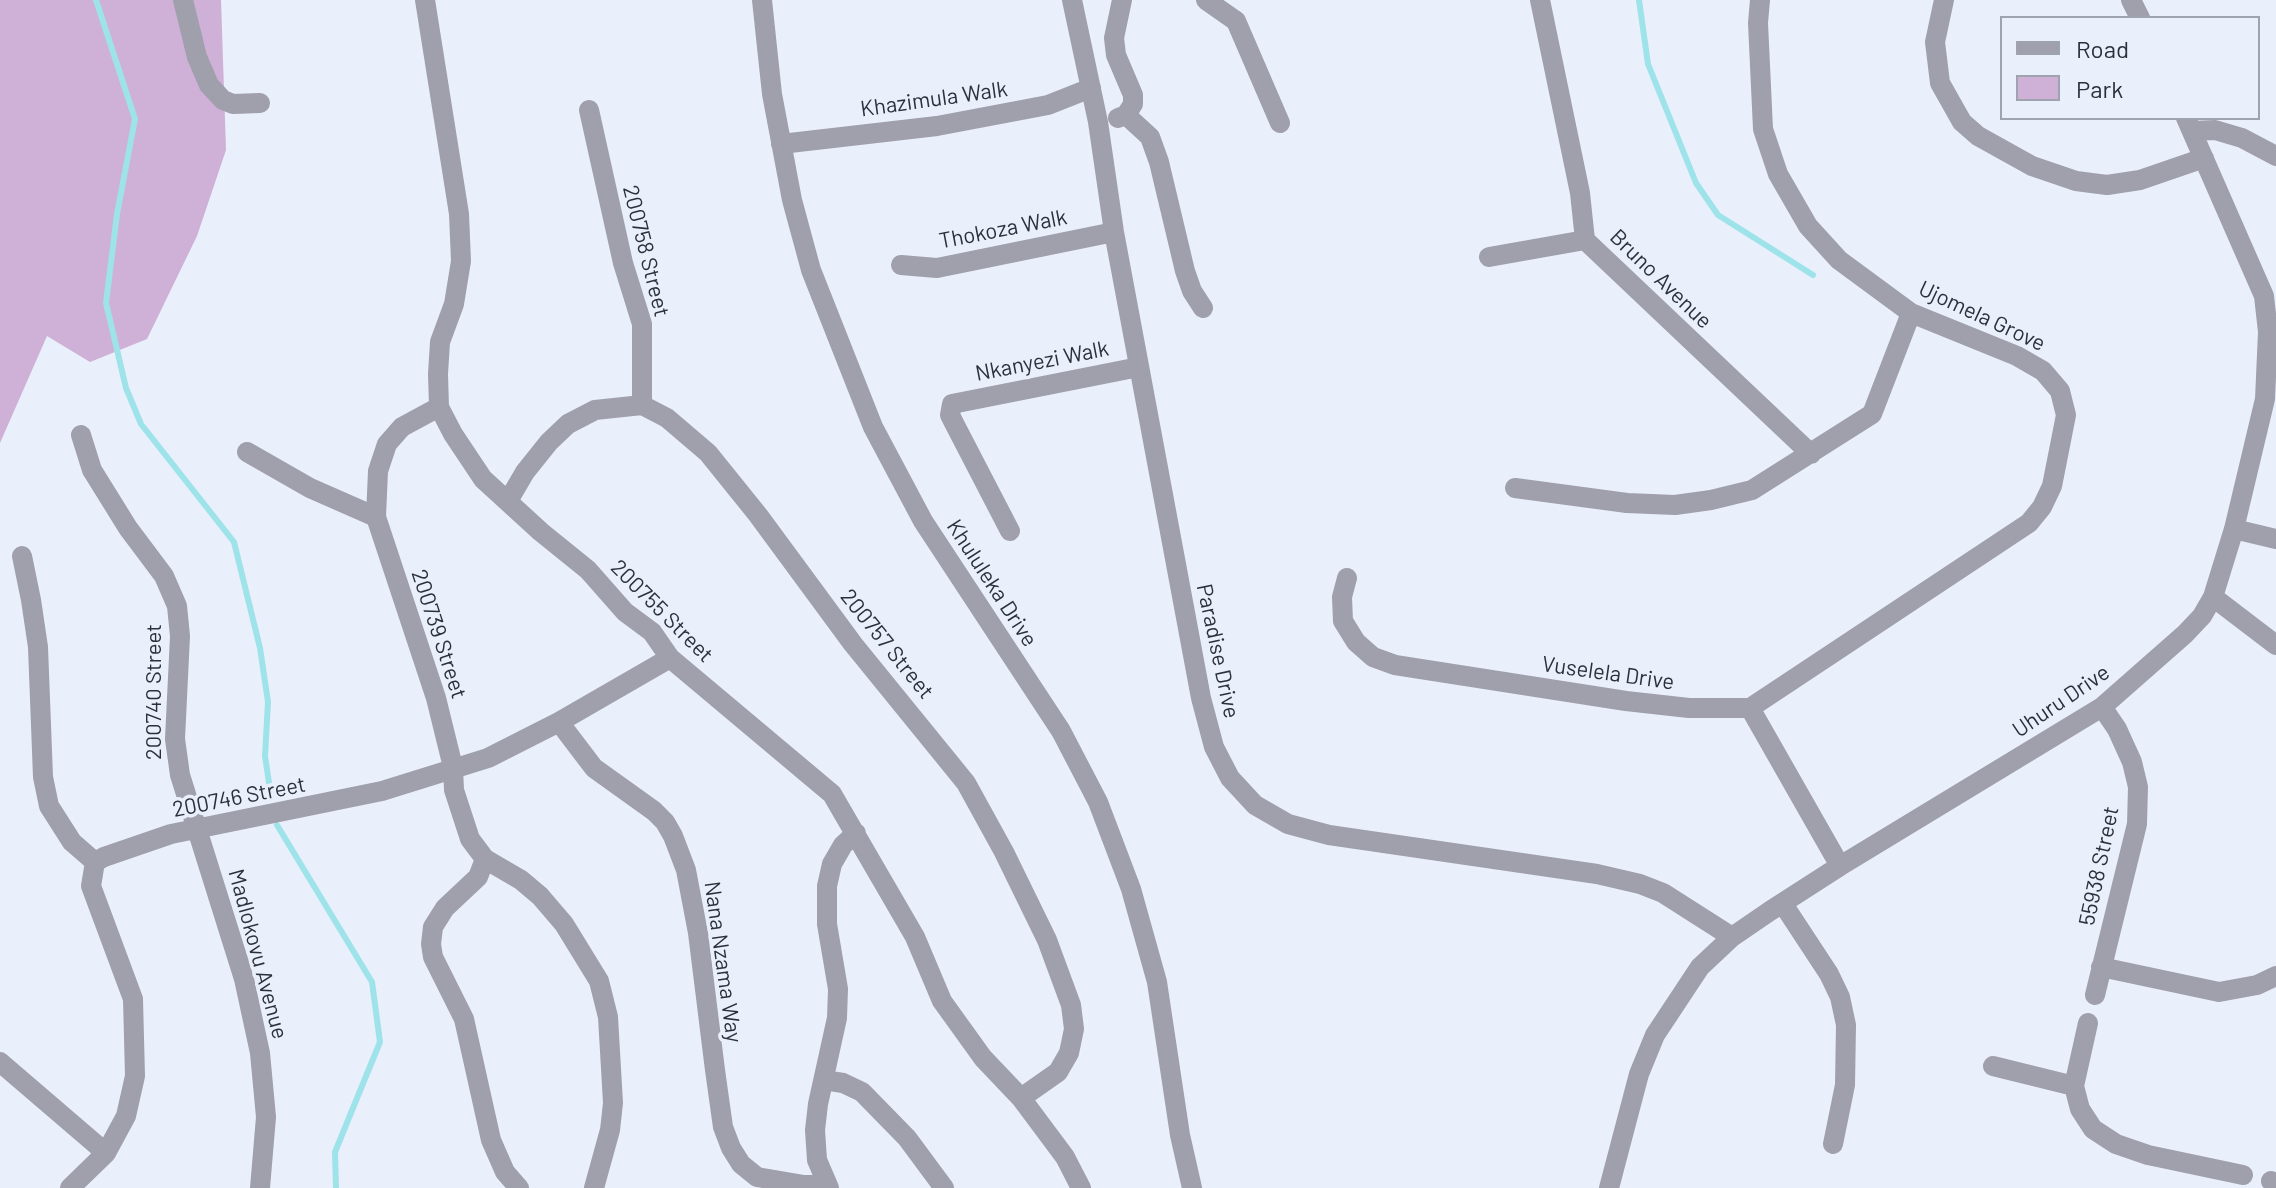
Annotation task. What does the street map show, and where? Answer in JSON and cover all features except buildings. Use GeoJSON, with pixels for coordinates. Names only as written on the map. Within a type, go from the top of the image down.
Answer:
{"type":"FeatureCollection","features":[{"type":"Feature","properties":{"kind":"street"},"geometry":{"type":"LineString","coordinates":[[183,0],[197,57],[209,85],[223,100],[233,104],[260,103]]}},
{"type":"Feature","properties":{"kind":"street"},"geometry":{"type":"LineString","coordinates":[[425,0],[459,214],[461,261],[454,304],[440,342],[439,407]]}},
{"type":"Feature","properties":{"kind":"street","name":"Khululeka Drive"},"geometry":{"type":"LineString","coordinates":[[762,0],[781,144],[811,270],[873,427],[923,521],[1061,731],[1098,802],[1131,889],[1157,982],[1180,1135],[1192,1188]]}},
{"type":"Feature","properties":{"kind":"street","name":"Paradise Drive"},"geometry":{"type":"LineString","coordinates":[[1072,0],[1098,122],[1114,232],[1201,698],[1214,747],[1230,778],[1255,805],[1288,824],[1329,835],[1597,874],[1640,884],[1663,893],[1732,937]]}},
{"type":"Feature","properties":{"kind":"street"},"geometry":{"type":"LineString","coordinates":[[1098,122],[1126,115],[1133,104],[1133,95],[1116,55],[1114,38],[1122,0]]}},
{"type":"Feature","properties":{"kind":"street"},"geometry":{"type":"LineString","coordinates":[[1206,0],[1236,21],[1280,123]]}},
{"type":"Feature","properties":{"kind":"street","name":"Bruno Avenue"},"geometry":{"type":"LineString","coordinates":[[1540,0],[1580,193],[1585,240],[1811,454]]}},
{"type":"Feature","properties":{"kind":"street","name":"Ujomela Grove"},"geometry":{"type":"LineString","coordinates":[[1750,708],[2029,523],[2042,507],[2052,486],[2066,415],[2060,391],[2051,378],[2017,356],[1911,313],[1839,260],[1808,226],[1778,174],[1763,129],[1758,23],[1760,0]]}},
{"type":"Feature","properties":{"kind":"street"},"geometry":{"type":"LineString","coordinates":[[1944,0],[1935,42],[1940,83],[1962,122],[1978,136],[2032,166],[2076,181],[2107,185],[2140,180],[2204,158]]}},
{"type":"Feature","properties":{"kind":"street","name":"Khazimula Walk"},"geometry":{"type":"LineString","coordinates":[[781,144],[951,123],[1048,105],[1091,88]]}},
{"type":"Feature","properties":{"kind":"street","name":"200758 Street"},"geometry":{"type":"LineString","coordinates":[[589,110],[623,263],[642,324],[642,405]]}},
{"type":"Feature","properties":{"kind":"street"},"geometry":{"type":"LineString","coordinates":[[1126,115],[1150,137],[1185,271],[1192,291],[1203,308]]}},
{"type":"Feature","properties":{"kind":"street"},"geometry":{"type":"LineString","coordinates":[[2189,125],[2242,138],[2276,156]]}},
{"type":"Feature","properties":{"kind":"street","name":"Uhuru Drive"},"geometry":{"type":"LineString","coordinates":[[1609,1188],[1627,1112],[1655,1035],[1700,967],[1732,937],[1840,866],[2102,707],[2185,634],[2202,616],[2213,597],[2234,529],[2265,399],[2270,294],[2189,125]]}},
{"type":"Feature","properties":{"kind":"street","name":"Thokoza Walk"},"geometry":{"type":"LineString","coordinates":[[901,265],[937,268],[1114,232]]}},
{"type":"Feature","properties":{"kind":"street"},"geometry":{"type":"LineString","coordinates":[[1489,257],[1585,240]]}},
{"type":"Feature","properties":{"kind":"street"},"geometry":{"type":"LineString","coordinates":[[1515,488],[1627,503],[1675,505],[1752,490],[1872,414],[1911,313]]}},
{"type":"Feature","properties":{"kind":"street","name":"Nkanyezi Walk"},"geometry":{"type":"LineString","coordinates":[[1010,531],[950,415],[952,404],[1139,367]]}},
{"type":"Feature","properties":{"kind":"street"},"geometry":{"type":"LineString","coordinates":[[508,501],[525,472],[568,424],[595,410],[642,405]]}},
{"type":"Feature","properties":{"kind":"street","name":"200757 Street"},"geometry":{"type":"LineString","coordinates":[[642,405],[690,435],[738,490],[853,644],[966,783],[1004,852],[1047,940],[1071,1005],[1074,1029],[1069,1053],[1058,1072],[1021,1098]]}},
{"type":"Feature","properties":{"kind":"street","name":"200755 Street"},"geometry":{"type":"LineString","coordinates":[[439,407],[483,479],[588,570],[625,612],[652,632],[670,658],[832,794],[915,937],[942,1001],[983,1058],[1021,1098],[1065,1157],[1081,1188]]}},
{"type":"Feature","properties":{"kind":"street","name":"200739 Street"},"geometry":{"type":"LineString","coordinates":[[439,407],[402,427],[387,444],[378,471],[376,517],[423,656],[453,767],[454,790],[461,817],[470,839],[485,859]]}},
{"type":"Feature","properties":{"kind":"street","name":"200740 Street"},"geometry":{"type":"LineString","coordinates":[[81,435],[92,470],[128,528],[164,576],[177,606],[180,636],[175,739],[180,775],[196,830]]}},
{"type":"Feature","properties":{"kind":"street"},"geometry":{"type":"LineString","coordinates":[[247,452],[310,488],[376,517]]}},
{"type":"Feature","properties":{"kind":"street"},"geometry":{"type":"LineString","coordinates":[[2234,529],[2276,539]]}},
{"type":"Feature","properties":{"kind":"street"},"geometry":{"type":"LineString","coordinates":[[22,556],[38,647],[43,777],[49,806],[72,842],[95,862],[91,886],[133,999],[135,1076],[126,1116],[106,1153],[70,1188]]}},
{"type":"Feature","properties":{"kind":"street","name":"Vuselela Drive"},"geometry":{"type":"LineString","coordinates":[[1347,578],[1342,597],[1343,621],[1356,642],[1373,657],[1395,665],[1626,701],[1689,708],[1750,708]]}},
{"type":"Feature","properties":{"kind":"street"},"geometry":{"type":"LineString","coordinates":[[2213,597],[2276,645]]}},
{"type":"Feature","properties":{"kind":"street","name":"200746 Street"},"geometry":{"type":"LineString","coordinates":[[95,862],[171,834],[382,791],[488,758],[559,722],[670,658]]}},
{"type":"Feature","properties":{"kind":"street","name":"55938 Street"},"geometry":{"type":"LineString","coordinates":[[2095,995],[2137,824],[2138,787],[2132,762],[2117,729],[2102,707]]}},
{"type":"Feature","properties":{"kind":"street"},"geometry":{"type":"LineString","coordinates":[[1750,708],[1840,866]]}},
{"type":"Feature","properties":{"kind":"street","name":"Nana Nzama Way"},"geometry":{"type":"LineString","coordinates":[[559,722],[594,768],[654,811],[673,836],[686,870],[698,933],[723,1127],[731,1148],[741,1164],[757,1177],[828,1186]]}},
{"type":"Feature","properties":{"kind":"street","name":"Madlokovu Avenue"},"geometry":{"type":"LineString","coordinates":[[196,830],[244,979],[260,1053],[266,1117],[260,1188]]}},
{"type":"Feature","properties":{"kind":"street"},"geometry":{"type":"LineString","coordinates":[[828,1186],[817,1160],[815,1130],[837,1018],[838,989],[827,924],[827,886],[832,864],[843,845],[856,833]]}},
{"type":"Feature","properties":{"kind":"street"},"geometry":{"type":"LineString","coordinates":[[519,1188],[505,1172],[491,1140],[464,1019],[433,957],[431,944],[433,927],[445,908],[478,877],[485,859],[521,880],[540,896],[564,924],[599,981],[608,1017],[613,1103],[610,1130],[594,1188]]}},
{"type":"Feature","properties":{"kind":"street"},"geometry":{"type":"LineString","coordinates":[[1783,904],[1829,974],[1840,997],[1846,1025],[1845,1085],[1833,1144]]}},
{"type":"Feature","properties":{"kind":"street"},"geometry":{"type":"LineString","coordinates":[[2101,967],[2219,992],[2257,985],[2276,976]]}},
{"type":"Feature","properties":{"kind":"street"},"geometry":{"type":"LineString","coordinates":[[2088,1023],[2074,1086],[2080,1109],[2093,1129],[2116,1144],[2148,1155],[2243,1175]]}},
{"type":"Feature","properties":{"kind":"street"},"geometry":{"type":"LineString","coordinates":[[0,1062],[106,1153]]}},
{"type":"Feature","properties":{"kind":"street"},"geometry":{"type":"LineString","coordinates":[[1993,1066],[2074,1086]]}},
{"type":"Feature","properties":{"kind":"street"},"geometry":{"type":"LineString","coordinates":[[824,1080],[843,1083],[862,1092],[907,1138],[944,1188]]}},
{"type":"Feature","properties":{"kind":"green space"},"geometry":{"type":"Polygon","coordinates":[[[0,0],[221,0],[226,150],[197,236],[147,339],[90,362],[47,336],[0,443],[0,0]]]}},
{"type":"Feature","properties":{"kind":"waterway"},"geometry":{"type":"LineString","coordinates":[[96,0],[135,119],[117,214],[106,303],[126,388],[141,424],[234,542],[260,648],[268,702],[265,756],[271,796]]}},
{"type":"Feature","properties":{"kind":"waterway"},"geometry":{"type":"LineString","coordinates":[[1639,0],[1648,64],[1696,183],[1718,215],[1813,275]]}},
{"type":"Feature","properties":{"kind":"waterway"},"geometry":{"type":"LineString","coordinates":[[277,825],[372,982],[380,1042],[335,1152],[336,1188]]}}]}
